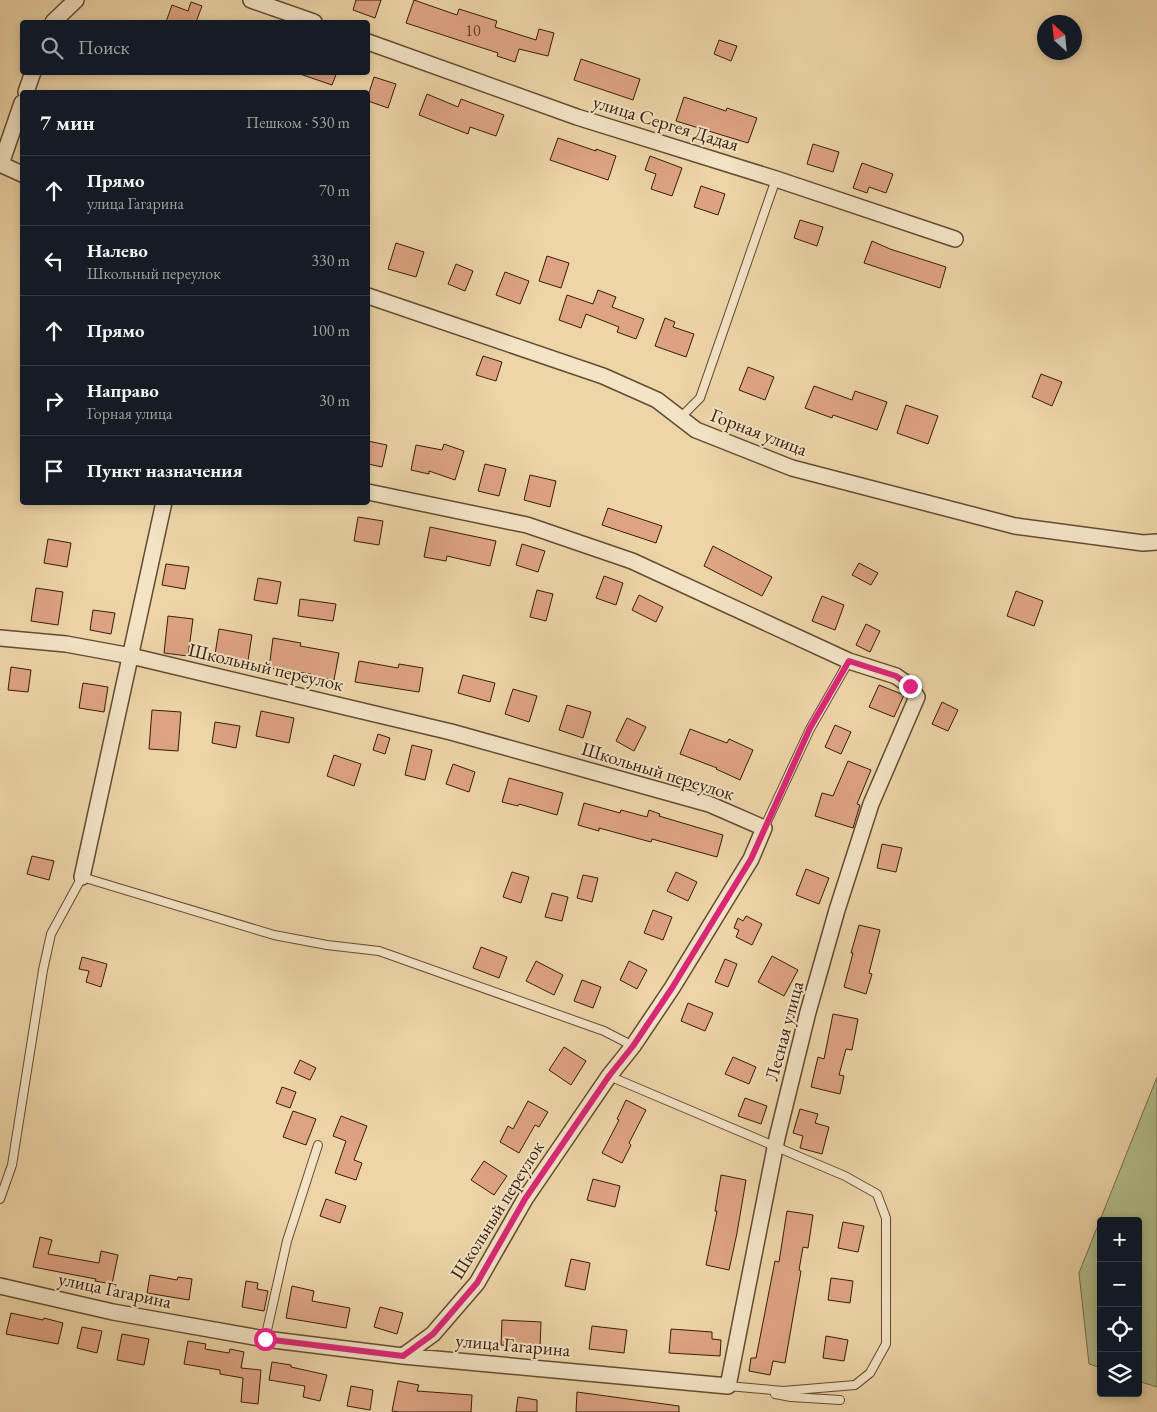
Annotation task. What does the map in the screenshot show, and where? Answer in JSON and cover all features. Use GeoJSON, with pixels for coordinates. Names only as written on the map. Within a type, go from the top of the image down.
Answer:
{"type":"FeatureCollection","features":[{"type":"Feature","properties":{"kind":"street"},"geometry":{"type":"LineString","coordinates":[[55,20],[76,0]]}},
{"type":"Feature","properties":{"kind":"street"},"geometry":{"type":"LineString","coordinates":[[251,0],[308,20]]}},
{"type":"Feature","properties":{"kind":"street","name":"улица Сергея Дадая"},"geometry":{"type":"LineString","coordinates":[[370,43],[577,116],[776,179],[955,239]]}},
{"type":"Feature","properties":{"kind":"street"},"geometry":{"type":"LineString","coordinates":[[27,90],[32,75]]}},
{"type":"Feature","properties":{"kind":"street"},"geometry":{"type":"LineString","coordinates":[[20,109],[1,164],[20,173]]}},
{"type":"Feature","properties":{"kind":"street","name":"Горная улица"},"geometry":{"type":"LineString","coordinates":[[370,297],[603,376],[657,400],[696,430],[792,468],[996,522],[1143,543],[1157,542]]}},
{"type":"Feature","properties":{"kind":"street"},"geometry":{"type":"LineString","coordinates":[[370,492],[528,525],[632,561],[849,661]]}},
{"type":"Feature","properties":{"kind":"street"},"geometry":{"type":"LineString","coordinates":[[82,877],[163,505]]}},
{"type":"Feature","properties":{"kind":"street","name":"Школьный переулок"},"geometry":{"type":"LineString","coordinates":[[0,638],[66,644],[131,656],[451,732],[709,804],[764,828],[751,859],[672,988],[525,1199],[477,1283],[433,1334],[403,1356]]}},
{"type":"Feature","properties":{"kind":"street","name":"Лесная улица"},"geometry":{"type":"LineString","coordinates":[[728,1386],[775,1146],[808,1012],[871,804],[917,697],[910,686],[896,676],[849,661]]}},
{"type":"Feature","properties":{"kind":"street","name":"улица Гагарина"},"geometry":{"type":"LineString","coordinates":[[0,1286],[113,1312],[265,1339],[403,1356],[728,1386]]}},
{"type":"Feature","properties":{"kind":"lane"},"geometry":{"type":"LineString","coordinates":[[680,418],[700,398],[776,179]]}},
{"type":"Feature","properties":{"kind":"lane"},"geometry":{"type":"LineString","coordinates":[[764,828],[810,728],[849,661]]}},
{"type":"Feature","properties":{"kind":"lane"},"geometry":{"type":"LineString","coordinates":[[0,1199],[12,1165],[43,970],[51,934],[82,877],[274,935],[379,952],[604,1031],[633,1046]]}},
{"type":"Feature","properties":{"kind":"lane"},"geometry":{"type":"LineString","coordinates":[[609,1076],[845,1176],[877,1194],[886,1218],[886,1344],[870,1373],[854,1386],[783,1391],[728,1386]]}},
{"type":"Feature","properties":{"kind":"lane"},"geometry":{"type":"LineString","coordinates":[[265,1339],[287,1241],[318,1145]]}},
{"type":"Feature","properties":{"kind":"lane"},"geometry":{"type":"LineString","coordinates":[[728,1386],[791,1397],[840,1400]]}},
{"type":"Feature","properties":{"kind":"green space"},"geometry":{"type":"Polygon","coordinates":[[[1157,1077],[1157,1387],[1142,1382],[1142,1217],[1101,1217],[1157,1077]]]}},
{"type":"Feature","properties":{"kind":"green space"},"geometry":{"type":"Polygon","coordinates":[[[1097,1228],[1097,1367],[1089,1364],[1079,1273],[1097,1228]]]}},
{"type":"Feature","properties":{"kind":"building"},"geometry":{"type":"Polygon","coordinates":[[[356,0],[381,0],[375,18],[353,10],[356,0]]]}},
{"type":"Feature","properties":{"kind":"building"},"geometry":{"type":"Polygon","coordinates":[[[414,0],[457,15],[459,9],[497,21],[495,27],[536,40],[539,29],[554,33],[548,56],[519,49],[515,62],[497,56],[498,53],[406,23],[414,0]]]}},
{"type":"Feature","properties":{"kind":"building"},"geometry":{"type":"Polygon","coordinates":[[[191,2],[202,6],[197,20],[167,20],[172,5],[188,11],[191,2]]]}},
{"type":"Feature","properties":{"kind":"building"},"geometry":{"type":"Polygon","coordinates":[[[719,40],[737,46],[731,61],[714,54],[719,40]]]}},
{"type":"Feature","properties":{"kind":"building"},"geometry":{"type":"Polygon","coordinates":[[[581,59],[640,79],[633,100],[574,80],[581,59]]]}},
{"type":"Feature","properties":{"kind":"building"},"geometry":{"type":"Polygon","coordinates":[[[303,75],[336,75],[332,85],[303,75]]]}},
{"type":"Feature","properties":{"kind":"building"},"geometry":{"type":"Polygon","coordinates":[[[374,77],[396,84],[388,108],[370,102],[370,90],[374,77]]]}},
{"type":"Feature","properties":{"kind":"building"},"geometry":{"type":"Polygon","coordinates":[[[427,94],[458,107],[461,99],[504,115],[496,136],[470,127],[468,134],[419,115],[427,94]]]}},
{"type":"Feature","properties":{"kind":"building"},"geometry":{"type":"Polygon","coordinates":[[[684,97],[726,111],[727,108],[757,118],[748,143],[676,121],[684,97]]]}},
{"type":"Feature","properties":{"kind":"building"},"geometry":{"type":"Polygon","coordinates":[[[558,138],[616,156],[608,180],[550,160],[558,138]]]}},
{"type":"Feature","properties":{"kind":"building"},"geometry":{"type":"Polygon","coordinates":[[[813,144],[839,152],[833,172],[807,164],[813,144]]]}},
{"type":"Feature","properties":{"kind":"building"},"geometry":{"type":"Polygon","coordinates":[[[650,156],[682,168],[672,196],[651,189],[656,174],[645,170],[650,156]]]}},
{"type":"Feature","properties":{"kind":"building"},"geometry":{"type":"Polygon","coordinates":[[[862,163],[893,174],[886,193],[869,187],[867,193],[853,188],[862,163]]]}},
{"type":"Feature","properties":{"kind":"building"},"geometry":{"type":"Polygon","coordinates":[[[701,186],[725,194],[718,215],[694,207],[701,186]]]}},
{"type":"Feature","properties":{"kind":"building"},"geometry":{"type":"Polygon","coordinates":[[[800,220],[823,227],[817,246],[794,238],[800,220]]]}},
{"type":"Feature","properties":{"kind":"building"},"geometry":{"type":"Polygon","coordinates":[[[872,241],[890,249],[946,267],[940,288],[864,263],[872,241]]]}},
{"type":"Feature","properties":{"kind":"building"},"geometry":{"type":"Polygon","coordinates":[[[396,243],[424,252],[416,277],[388,269],[396,243]]]}},
{"type":"Feature","properties":{"kind":"building"},"geometry":{"type":"Polygon","coordinates":[[[547,256],[569,263],[561,288],[539,281],[547,256]]]}},
{"type":"Feature","properties":{"kind":"building"},"geometry":{"type":"Polygon","coordinates":[[[456,264],[473,271],[465,291],[448,284],[456,264]]]}},
{"type":"Feature","properties":{"kind":"building"},"geometry":{"type":"Polygon","coordinates":[[[505,272],[529,281],[520,304],[496,295],[505,272]]]}},
{"type":"Feature","properties":{"kind":"building"},"geometry":{"type":"Polygon","coordinates":[[[598,290],[616,297],[612,307],[644,319],[636,339],[617,332],[619,327],[586,314],[581,328],[559,320],[567,295],[593,304],[598,290]]]}},
{"type":"Feature","properties":{"kind":"building"},"geometry":{"type":"Polygon","coordinates":[[[665,318],[675,322],[673,327],[694,334],[686,357],[655,346],[665,318]]]}},
{"type":"Feature","properties":{"kind":"building"},"geometry":{"type":"Polygon","coordinates":[[[483,356],[502,362],[496,381],[476,375],[483,356]]]}},
{"type":"Feature","properties":{"kind":"building"},"geometry":{"type":"Polygon","coordinates":[[[748,367],[774,377],[765,400],[739,390],[748,367]]]}},
{"type":"Feature","properties":{"kind":"building"},"geometry":{"type":"Polygon","coordinates":[[[1041,374],[1062,382],[1052,406],[1032,397],[1041,374]]]}},
{"type":"Feature","properties":{"kind":"building"},"geometry":{"type":"Polygon","coordinates":[[[814,386],[852,400],[855,391],[887,402],[877,430],[833,415],[832,418],[805,408],[814,386]]]}},
{"type":"Feature","properties":{"kind":"building"},"geometry":{"type":"Polygon","coordinates":[[[906,405],[938,416],[928,444],[897,433],[906,405]]]}},
{"type":"Feature","properties":{"kind":"building"},"geometry":{"type":"Polygon","coordinates":[[[370,441],[387,445],[382,467],[370,464],[370,441]]]}},
{"type":"Feature","properties":{"kind":"building"},"geometry":{"type":"Polygon","coordinates":[[[444,444],[464,451],[455,480],[429,471],[429,474],[411,470],[416,445],[442,450],[444,444]]]}},
{"type":"Feature","properties":{"kind":"building"},"geometry":{"type":"Polygon","coordinates":[[[485,464],[506,469],[499,496],[478,491],[485,464]]]}},
{"type":"Feature","properties":{"kind":"building"},"geometry":{"type":"Polygon","coordinates":[[[530,475],[556,481],[550,507],[524,500],[530,475]]]}},
{"type":"Feature","properties":{"kind":"building"},"geometry":{"type":"Polygon","coordinates":[[[608,508],[662,526],[656,543],[602,525],[608,508]]]}},
{"type":"Feature","properties":{"kind":"building"},"geometry":{"type":"Polygon","coordinates":[[[358,517],[383,521],[379,545],[354,541],[358,517]]]}},
{"type":"Feature","properties":{"kind":"building"},"geometry":{"type":"Polygon","coordinates":[[[430,527],[496,541],[490,566],[447,556],[446,561],[424,557],[430,527]]]}},
{"type":"Feature","properties":{"kind":"building"},"geometry":{"type":"Polygon","coordinates":[[[48,539],[71,543],[67,567],[44,563],[48,539]]]}},
{"type":"Feature","properties":{"kind":"building"},"geometry":{"type":"Polygon","coordinates":[[[522,544],[545,551],[538,572],[516,565],[522,544]]]}},
{"type":"Feature","properties":{"kind":"building"},"geometry":{"type":"Polygon","coordinates":[[[713,546],[772,577],[762,596],[704,566],[713,546]]]}},
{"type":"Feature","properties":{"kind":"building"},"geometry":{"type":"Polygon","coordinates":[[[859,563],[878,573],[871,585],[852,575],[859,563]]]}},
{"type":"Feature","properties":{"kind":"building"},"geometry":{"type":"Polygon","coordinates":[[[166,564],[189,567],[185,589],[162,585],[166,564]]]}},
{"type":"Feature","properties":{"kind":"building"},"geometry":{"type":"Polygon","coordinates":[[[604,576],[623,583],[616,605],[596,598],[604,576]]]}},
{"type":"Feature","properties":{"kind":"building"},"geometry":{"type":"Polygon","coordinates":[[[258,578],[281,582],[277,604],[254,600],[258,578]]]}},
{"type":"Feature","properties":{"kind":"building"},"geometry":{"type":"Polygon","coordinates":[[[36,588],[63,592],[58,625],[31,621],[36,588]]]}},
{"type":"Feature","properties":{"kind":"building"},"geometry":{"type":"Polygon","coordinates":[[[537,590],[553,594],[546,621],[530,617],[537,590]]]}},
{"type":"Feature","properties":{"kind":"building"},"geometry":{"type":"Polygon","coordinates":[[[1016,591],[1043,601],[1034,626],[1007,616],[1016,591]]]}},
{"type":"Feature","properties":{"kind":"building"},"geometry":{"type":"Polygon","coordinates":[[[639,595],[663,607],[656,622],[632,610],[639,595]]]}},
{"type":"Feature","properties":{"kind":"building"},"geometry":{"type":"Polygon","coordinates":[[[822,596],[844,605],[835,630],[812,621],[822,596]]]}},
{"type":"Feature","properties":{"kind":"building"},"geometry":{"type":"Polygon","coordinates":[[[300,599],[336,604],[333,621],[298,616],[300,599]]]}},
{"type":"Feature","properties":{"kind":"building"},"geometry":{"type":"Polygon","coordinates":[[[93,610],[115,613],[111,634],[90,630],[93,610]]]}},
{"type":"Feature","properties":{"kind":"building"},"geometry":{"type":"Polygon","coordinates":[[[168,616],[193,619],[188,656],[164,653],[168,616]]]}},
{"type":"Feature","properties":{"kind":"building"},"geometry":{"type":"Polygon","coordinates":[[[866,624],[880,631],[870,652],[856,645],[866,624]]]}},
{"type":"Feature","properties":{"kind":"building"},"geometry":{"type":"Polygon","coordinates":[[[219,629],[252,635],[247,667],[214,661],[219,629]]]}},
{"type":"Feature","properties":{"kind":"building"},"geometry":{"type":"Polygon","coordinates":[[[273,638],[301,643],[300,646],[339,653],[334,680],[311,676],[311,674],[269,668],[273,638]]]}},
{"type":"Feature","properties":{"kind":"building"},"geometry":{"type":"Polygon","coordinates":[[[359,661],[398,668],[399,664],[423,668],[419,692],[355,682],[359,661]]]}},
{"type":"Feature","properties":{"kind":"building"},"geometry":{"type":"Polygon","coordinates":[[[11,667],[31,670],[28,692],[8,690],[11,667]]]}},
{"type":"Feature","properties":{"kind":"building"},"geometry":{"type":"Polygon","coordinates":[[[463,675],[495,683],[490,702],[458,693],[463,675]]]}},
{"type":"Feature","properties":{"kind":"building"},"geometry":{"type":"Polygon","coordinates":[[[83,683],[108,687],[104,712],[79,708],[83,683]]]}},
{"type":"Feature","properties":{"kind":"building"},"geometry":{"type":"Polygon","coordinates":[[[879,685],[904,695],[894,717],[869,707],[879,685]]]}},
{"type":"Feature","properties":{"kind":"building"},"geometry":{"type":"Polygon","coordinates":[[[513,689],[537,696],[529,722],[505,714],[513,689]]]}},
{"type":"Feature","properties":{"kind":"building"},"geometry":{"type":"Polygon","coordinates":[[[942,702],[958,710],[948,731],[932,724],[942,702]]]}},
{"type":"Feature","properties":{"kind":"building"},"geometry":{"type":"Polygon","coordinates":[[[567,705],[591,712],[583,738],[559,730],[567,705]]]}},
{"type":"Feature","properties":{"kind":"building"},"geometry":{"type":"Polygon","coordinates":[[[152,710],[181,712],[178,751],[149,749],[152,710]]]}},
{"type":"Feature","properties":{"kind":"building"},"geometry":{"type":"Polygon","coordinates":[[[261,711],[294,718],[289,743],[256,736],[261,711]]]}},
{"type":"Feature","properties":{"kind":"building"},"geometry":{"type":"Polygon","coordinates":[[[627,718],[646,727],[634,751],[616,741],[627,718]]]}},
{"type":"Feature","properties":{"kind":"building"},"geometry":{"type":"Polygon","coordinates":[[[215,722],[240,726],[236,748],[212,743],[215,722]]]}},
{"type":"Feature","properties":{"kind":"building"},"geometry":{"type":"Polygon","coordinates":[[[835,725],[851,732],[841,754],[825,747],[835,725]]]}},
{"type":"Feature","properties":{"kind":"building"},"geometry":{"type":"Polygon","coordinates":[[[690,729],[727,743],[729,739],[753,750],[740,780],[717,768],[680,754],[690,729]]]}},
{"type":"Feature","properties":{"kind":"building"},"geometry":{"type":"Polygon","coordinates":[[[378,734],[390,738],[385,754],[373,750],[378,734]]]}},
{"type":"Feature","properties":{"kind":"building"},"geometry":{"type":"Polygon","coordinates":[[[412,745],[432,750],[425,780],[405,775],[412,745]]]}},
{"type":"Feature","properties":{"kind":"building"},"geometry":{"type":"Polygon","coordinates":[[[334,755],[361,764],[354,786],[327,776],[334,755]]]}},
{"type":"Feature","properties":{"kind":"building"},"geometry":{"type":"Polygon","coordinates":[[[848,761],[871,770],[857,804],[860,805],[853,828],[815,816],[822,793],[833,796],[848,761]]]}},
{"type":"Feature","properties":{"kind":"building"},"geometry":{"type":"Polygon","coordinates":[[[453,764],[475,772],[469,792],[446,784],[453,764]]]}},
{"type":"Feature","properties":{"kind":"building"},"geometry":{"type":"Polygon","coordinates":[[[509,778],[563,793],[557,815],[519,804],[518,806],[502,802],[509,778]]]}},
{"type":"Feature","properties":{"kind":"building"},"geometry":{"type":"Polygon","coordinates":[[[584,803],[620,813],[621,810],[647,817],[649,810],[660,814],[659,816],[723,835],[717,857],[652,839],[651,842],[599,828],[599,831],[578,825],[584,803]]]}},
{"type":"Feature","properties":{"kind":"building"},"geometry":{"type":"Polygon","coordinates":[[[882,844],[902,848],[896,872],[877,868],[882,844]]]}},
{"type":"Feature","properties":{"kind":"building"},"geometry":{"type":"Polygon","coordinates":[[[32,856],[54,861],[49,880],[27,874],[32,856]]]}},
{"type":"Feature","properties":{"kind":"building"},"geometry":{"type":"Polygon","coordinates":[[[806,869],[829,878],[819,904],[796,895],[806,869]]]}},
{"type":"Feature","properties":{"kind":"building"},"geometry":{"type":"Polygon","coordinates":[[[512,872],[529,877],[521,903],[503,897],[512,872]]]}},
{"type":"Feature","properties":{"kind":"building"},"geometry":{"type":"Polygon","coordinates":[[[676,872],[697,882],[688,901],[667,891],[676,872]]]}},
{"type":"Feature","properties":{"kind":"building"},"geometry":{"type":"Polygon","coordinates":[[[583,875],[598,878],[592,902],[577,898],[583,875]]]}},
{"type":"Feature","properties":{"kind":"building"},"geometry":{"type":"Polygon","coordinates":[[[552,893],[568,897],[562,921],[545,917],[552,893]]]}},
{"type":"Feature","properties":{"kind":"building"},"geometry":{"type":"Polygon","coordinates":[[[653,910],[672,917],[663,940],[644,933],[653,910]]]}},
{"type":"Feature","properties":{"kind":"building"},"geometry":{"type":"Polygon","coordinates":[[[746,916],[762,924],[752,945],[736,937],[739,930],[734,928],[738,918],[743,921],[746,916]]]}},
{"type":"Feature","properties":{"kind":"building"},"geometry":{"type":"Polygon","coordinates":[[[859,925],[880,930],[869,973],[872,974],[866,994],[844,987],[859,925]]]}},
{"type":"Feature","properties":{"kind":"building"},"geometry":{"type":"Polygon","coordinates":[[[481,947],[507,957],[499,978],[473,968],[481,947]]]}},
{"type":"Feature","properties":{"kind":"building"},"geometry":{"type":"Polygon","coordinates":[[[772,956],[798,970],[784,996],[758,982],[772,956]]]}},
{"type":"Feature","properties":{"kind":"building"},"geometry":{"type":"Polygon","coordinates":[[[82,957],[107,964],[101,987],[86,982],[89,971],[79,969],[82,957]]]}},
{"type":"Feature","properties":{"kind":"building"},"geometry":{"type":"Polygon","coordinates":[[[725,959],[737,964],[728,987],[715,982],[725,959]]]}},
{"type":"Feature","properties":{"kind":"building"},"geometry":{"type":"Polygon","coordinates":[[[536,961],[563,975],[554,995],[526,981],[536,961]]]}},
{"type":"Feature","properties":{"kind":"building"},"geometry":{"type":"Polygon","coordinates":[[[629,961],[647,970],[637,989],[620,980],[629,961]]]}},
{"type":"Feature","properties":{"kind":"building"},"geometry":{"type":"Polygon","coordinates":[[[582,980],[601,987],[593,1008],[574,1001],[582,980]]]}},
{"type":"Feature","properties":{"kind":"building"},"geometry":{"type":"Polygon","coordinates":[[[688,1003],[713,1013],[705,1031],[681,1021],[688,1003]]]}},
{"type":"Feature","properties":{"kind":"building"},"geometry":{"type":"Polygon","coordinates":[[[833,1014],[858,1019],[852,1050],[846,1049],[839,1075],[844,1076],[840,1094],[811,1087],[818,1057],[824,1059],[833,1014]]]}},
{"type":"Feature","properties":{"kind":"building"},"geometry":{"type":"Polygon","coordinates":[[[564,1047],[586,1061],[571,1085],[549,1070],[564,1047]]]}},
{"type":"Feature","properties":{"kind":"building"},"geometry":{"type":"Polygon","coordinates":[[[733,1057],[756,1067],[749,1084],[725,1074],[733,1057]]]}},
{"type":"Feature","properties":{"kind":"building"},"geometry":{"type":"Polygon","coordinates":[[[300,1060],[316,1068],[310,1080],[294,1073],[300,1060]]]}},
{"type":"Feature","properties":{"kind":"building"},"geometry":{"type":"Polygon","coordinates":[[[282,1087],[296,1092],[290,1108],[276,1103],[282,1087]]]}},
{"type":"Feature","properties":{"kind":"building"},"geometry":{"type":"Polygon","coordinates":[[[745,1098],[767,1106],[761,1124],[738,1116],[745,1098]]]}},
{"type":"Feature","properties":{"kind":"building"},"geometry":{"type":"Polygon","coordinates":[[[626,1100],[646,1110],[629,1143],[631,1145],[622,1163],[602,1153],[619,1120],[617,1119],[626,1100]]]}},
{"type":"Feature","properties":{"kind":"building"},"geometry":{"type":"Polygon","coordinates":[[[528,1101],[548,1112],[539,1127],[535,1125],[519,1153],[500,1142],[508,1126],[513,1129],[528,1101]]]}},
{"type":"Feature","properties":{"kind":"building"},"geometry":{"type":"Polygon","coordinates":[[[800,1109],[818,1114],[815,1123],[829,1127],[822,1154],[800,1148],[803,1136],[793,1133],[800,1109]]]}},
{"type":"Feature","properties":{"kind":"building"},"geometry":{"type":"Polygon","coordinates":[[[293,1111],[316,1119],[306,1145],[283,1137],[293,1111]]]}},
{"type":"Feature","properties":{"kind":"building"},"geometry":{"type":"Polygon","coordinates":[[[341,1116],[367,1126],[354,1160],[362,1163],[356,1180],[335,1173],[346,1141],[333,1136],[341,1116]]]}},
{"type":"Feature","properties":{"kind":"building"},"geometry":{"type":"Polygon","coordinates":[[[484,1161],[507,1176],[494,1195],[471,1180],[484,1161]]]}},
{"type":"Feature","properties":{"kind":"building"},"geometry":{"type":"Polygon","coordinates":[[[721,1175],[746,1180],[729,1270],[706,1265],[717,1211],[715,1211],[721,1175]]]}},
{"type":"Feature","properties":{"kind":"building"},"geometry":{"type":"Polygon","coordinates":[[[593,1179],[620,1186],[615,1207],[587,1200],[593,1179]]]}},
{"type":"Feature","properties":{"kind":"building"},"geometry":{"type":"Polygon","coordinates":[[[326,1199],[346,1206],[340,1223],[320,1216],[326,1199]]]}},
{"type":"Feature","properties":{"kind":"building"},"geometry":{"type":"Polygon","coordinates":[[[787,1211],[813,1215],[808,1248],[803,1247],[799,1270],[801,1271],[785,1363],[773,1361],[770,1375],[749,1371],[751,1358],[756,1358],[775,1261],[779,1262],[787,1211]]]}},
{"type":"Feature","properties":{"kind":"building"},"geometry":{"type":"Polygon","coordinates":[[[843,1222],[864,1226],[858,1252],[838,1248],[843,1222]]]}},
{"type":"Feature","properties":{"kind":"building"},"geometry":{"type":"Polygon","coordinates":[[[40,1237],[52,1240],[48,1254],[99,1263],[101,1251],[118,1255],[112,1284],[95,1281],[96,1279],[33,1267],[40,1237]]]}},
{"type":"Feature","properties":{"kind":"building"},"geometry":{"type":"Polygon","coordinates":[[[571,1259],[590,1263],[585,1290],[565,1286],[571,1259]]]}},
{"type":"Feature","properties":{"kind":"building"},"geometry":{"type":"Polygon","coordinates":[[[150,1275],[177,1280],[178,1277],[192,1279],[189,1300],[147,1293],[150,1275]]]}},
{"type":"Feature","properties":{"kind":"building"},"geometry":{"type":"Polygon","coordinates":[[[831,1278],[853,1281],[850,1303],[828,1300],[831,1278]]]}},
{"type":"Feature","properties":{"kind":"building"},"geometry":{"type":"Polygon","coordinates":[[[246,1281],[258,1283],[257,1289],[268,1291],[264,1311],[242,1307],[246,1281]]]}},
{"type":"Feature","properties":{"kind":"building"},"geometry":{"type":"Polygon","coordinates":[[[292,1286],[314,1291],[312,1301],[350,1308],[346,1328],[286,1318],[292,1286]]]}},
{"type":"Feature","properties":{"kind":"building"},"geometry":{"type":"Polygon","coordinates":[[[380,1307],[403,1313],[397,1334],[374,1327],[380,1307]]]}},
{"type":"Feature","properties":{"kind":"building"},"geometry":{"type":"Polygon","coordinates":[[[11,1313],[63,1323],[58,1344],[6,1334],[11,1313]]]}},
{"type":"Feature","properties":{"kind":"building"},"geometry":{"type":"Polygon","coordinates":[[[502,1320],[541,1322],[540,1347],[501,1345],[502,1320]]]}},
{"type":"Feature","properties":{"kind":"building"},"geometry":{"type":"Polygon","coordinates":[[[592,1326],[627,1330],[624,1353],[589,1349],[592,1326]]]}},
{"type":"Feature","properties":{"kind":"building"},"geometry":{"type":"Polygon","coordinates":[[[82,1327],[102,1331],[97,1353],[77,1348],[82,1327]]]}},
{"type":"Feature","properties":{"kind":"building"},"geometry":{"type":"Polygon","coordinates":[[[671,1329],[712,1332],[712,1339],[721,1340],[720,1356],[669,1353],[671,1329]]]}},
{"type":"Feature","properties":{"kind":"building"},"geometry":{"type":"Polygon","coordinates":[[[122,1334],[149,1339],[144,1365],[117,1360],[122,1334]]]}},
{"type":"Feature","properties":{"kind":"building"},"geometry":{"type":"Polygon","coordinates":[[[826,1336],[848,1340],[844,1361],[823,1358],[826,1336]]]}},
{"type":"Feature","properties":{"kind":"building"},"geometry":{"type":"Polygon","coordinates":[[[188,1341],[206,1344],[205,1349],[229,1353],[230,1349],[244,1352],[241,1368],[261,1370],[258,1404],[241,1402],[243,1378],[220,1374],[220,1370],[184,1364],[188,1341]]]}},
{"type":"Feature","properties":{"kind":"building"},"geometry":{"type":"Polygon","coordinates":[[[272,1362],[327,1375],[320,1401],[303,1397],[305,1386],[269,1380],[272,1362]]]}},
{"type":"Feature","properties":{"kind":"building"},"geometry":{"type":"Polygon","coordinates":[[[398,1381],[419,1385],[417,1391],[472,1395],[471,1412],[392,1411],[398,1381]]]}},
{"type":"Feature","properties":{"kind":"building"},"geometry":{"type":"Polygon","coordinates":[[[351,1386],[373,1390],[370,1410],[347,1406],[351,1386]]]}},
{"type":"Feature","properties":{"kind":"building"},"geometry":{"type":"Polygon","coordinates":[[[577,1392],[679,1406],[679,1412],[576,1412],[577,1392]]]}},
{"type":"Feature","properties":{"kind":"building"},"geometry":{"type":"Polygon","coordinates":[[[518,1397],[537,1400],[537,1412],[516,1412],[518,1397]]]}},
{"type":"Feature","properties":{"kind":"route"},"geometry":{"type":"LineString","coordinates":[[265,1339],[403,1356],[433,1334],[477,1283],[525,1199],[672,988],[751,859],[810,728],[849,661],[896,676],[910,686]]}}]}
